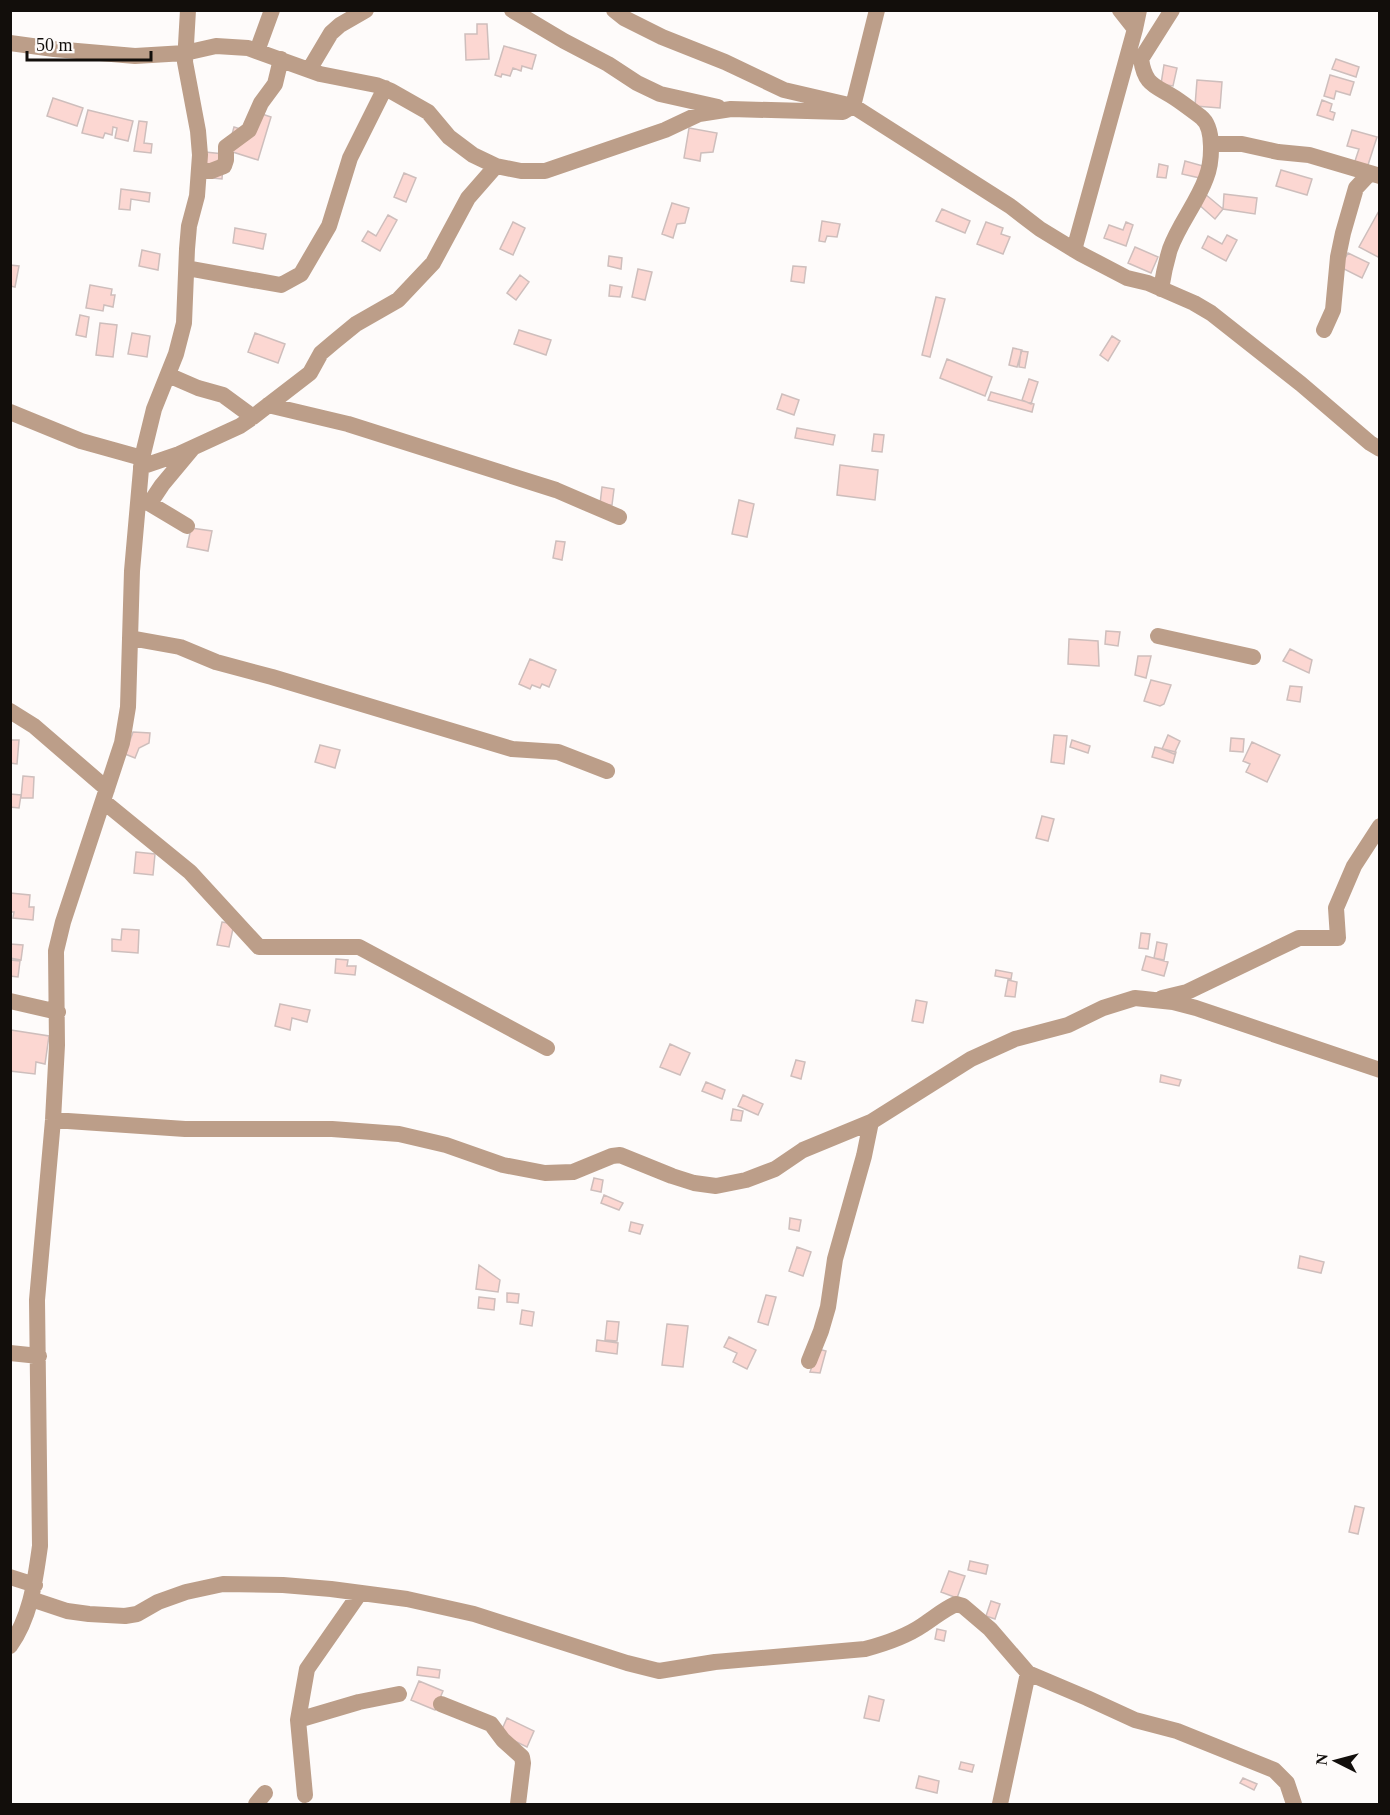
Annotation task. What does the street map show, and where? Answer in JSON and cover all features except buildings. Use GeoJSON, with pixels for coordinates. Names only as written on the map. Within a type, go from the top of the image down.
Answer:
{"type":"FeatureCollection","features":[{"type":"Feature","properties":{"kind":"street"},"geometry":{"type":"LineString","coordinates":[[257,51],[272,10]]}},
{"type":"Feature","properties":{"kind":"street"},"geometry":{"type":"LineString","coordinates":[[309,70],[331,33],[366,10]]}},
{"type":"Feature","properties":{"kind":"street"},"geometry":{"type":"LineString","coordinates":[[512,10],[660,94],[731,109],[843,112],[853,106],[878,10]]}},
{"type":"Feature","properties":{"kind":"street"},"geometry":{"type":"LineString","coordinates":[[614,10],[624,18],[662,37],[784,90],[853,106],[1010,206],[1040,229],[1074,250],[1127,278],[1161,289],[1211,313],[1380,449]]}},
{"type":"Feature","properties":{"kind":"street"},"geometry":{"type":"LineString","coordinates":[[1120,10],[1135,29]]}},
{"type":"Feature","properties":{"kind":"street"},"geometry":{"type":"LineString","coordinates":[[1074,250],[1139,10]]}},
{"type":"Feature","properties":{"kind":"street"},"geometry":{"type":"LineString","coordinates":[[1161,289],[1171,248],[1207,177],[1211,144],[1207,122],[1174,97],[1158,90],[1148,80],[1142,69],[1141,59],[1172,10]]}},
{"type":"Feature","properties":{"kind":"street"},"geometry":{"type":"LineString","coordinates":[[10,1646],[19,1634],[33,1592],[40,1546],[37,1300],[53,1120],[58,1012],[56,951],[63,922],[122,743],[128,706],[132,571],[145,500],[142,462],[154,409],[176,354],[184,323],[187,249],[200,171],[198,130],[185,53],[186,13]]}},
{"type":"Feature","properties":{"kind":"street"},"geometry":{"type":"LineString","coordinates":[[10,43],[118,55],[185,53],[216,46],[257,51],[309,70],[385,88],[428,112],[449,137],[461,147],[496,166],[520,171],[545,171],[665,130],[699,114],[731,109]]}},
{"type":"Feature","properties":{"kind":"street"},"geometry":{"type":"LineString","coordinates":[[200,171],[211,171],[224,166],[226,147],[249,130],[261,103],[275,84],[281,59]]}},
{"type":"Feature","properties":{"kind":"street"},"geometry":{"type":"LineString","coordinates":[[192,269],[281,285],[301,274],[328,226],[350,158],[385,88]]}},
{"type":"Feature","properties":{"kind":"street"},"geometry":{"type":"LineString","coordinates":[[1211,144],[1236,143],[1278,152],[1309,154],[1377,175]]}},
{"type":"Feature","properties":{"kind":"street"},"geometry":{"type":"LineString","coordinates":[[10,412],[81,441],[142,462],[195,446],[240,426],[310,373],[321,352],[356,324],[398,300],[433,263],[468,198],[496,166]]}},
{"type":"Feature","properties":{"kind":"street"},"geometry":{"type":"LineString","coordinates":[[1324,330],[1334,310],[1338,257],[1356,188],[1377,175]]}},
{"type":"Feature","properties":{"kind":"street"},"geometry":{"type":"LineString","coordinates":[[168,375],[198,388],[223,395],[253,417]]}},
{"type":"Feature","properties":{"kind":"street"},"geometry":{"type":"LineString","coordinates":[[268,405],[348,424],[556,490],[619,517]]}},
{"type":"Feature","properties":{"kind":"street"},"geometry":{"type":"LineString","coordinates":[[145,500],[162,485],[195,446]]}},
{"type":"Feature","properties":{"kind":"street"},"geometry":{"type":"LineString","coordinates":[[145,500],[188,526]]}},
{"type":"Feature","properties":{"kind":"street"},"geometry":{"type":"LineString","coordinates":[[1158,636],[1253,657]]}},
{"type":"Feature","properties":{"kind":"street"},"geometry":{"type":"LineString","coordinates":[[130,638],[180,647],[216,662],[512,749],[558,752],[607,771]]}},
{"type":"Feature","properties":{"kind":"street"},"geometry":{"type":"LineString","coordinates":[[10,711],[34,726],[105,795],[190,872],[260,947],[359,947],[547,1048]]}},
{"type":"Feature","properties":{"kind":"street"},"geometry":{"type":"LineString","coordinates":[[53,1120],[185,1129],[332,1129],[399,1134],[446,1145],[503,1165],[545,1173],[573,1172],[620,1155],[694,1183],[716,1186],[746,1180],[775,1169],[802,1150],[871,1122],[971,1059],[1015,1039],[1068,1025],[1103,1008],[1131,999],[1155,999],[1187,992],[1299,938],[1338,938],[1336,908],[1354,866],[1380,826]]}},
{"type":"Feature","properties":{"kind":"street"},"geometry":{"type":"LineString","coordinates":[[1155,999],[1196,1008],[1380,1070]]}},
{"type":"Feature","properties":{"kind":"street"},"geometry":{"type":"LineString","coordinates":[[10,1000],[58,1012]]}},
{"type":"Feature","properties":{"kind":"street"},"geometry":{"type":"LineString","coordinates":[[809,1361],[828,1307],[835,1260],[864,1156],[871,1122]]}},
{"type":"Feature","properties":{"kind":"street"},"geometry":{"type":"LineString","coordinates":[[10,1353],[39,1356]]}},
{"type":"Feature","properties":{"kind":"street"},"geometry":{"type":"LineString","coordinates":[[10,1577],[67,1611],[125,1616],[137,1614],[158,1602],[186,1592],[224,1584],[283,1585],[407,1599],[474,1614],[627,1664],[659,1671],[716,1662],[865,1649],[921,1626],[956,1604],[963,1606],[990,1629],[1028,1673],[1135,1720],[1177,1731],[1274,1770],[1287,1783],[1294,1804]]}},
{"type":"Feature","properties":{"kind":"street"},"geometry":{"type":"LineString","coordinates":[[305,1795],[298,1720],[307,1669],[360,1593]]}},
{"type":"Feature","properties":{"kind":"street"},"geometry":{"type":"LineString","coordinates":[[1000,1804],[1028,1673]]}},
{"type":"Feature","properties":{"kind":"street"},"geometry":{"type":"LineString","coordinates":[[298,1720],[359,1702],[399,1694]]}},
{"type":"Feature","properties":{"kind":"street"},"geometry":{"type":"LineString","coordinates":[[441,1704],[491,1724],[503,1740],[522,1757],[518,1804]]}}]}
